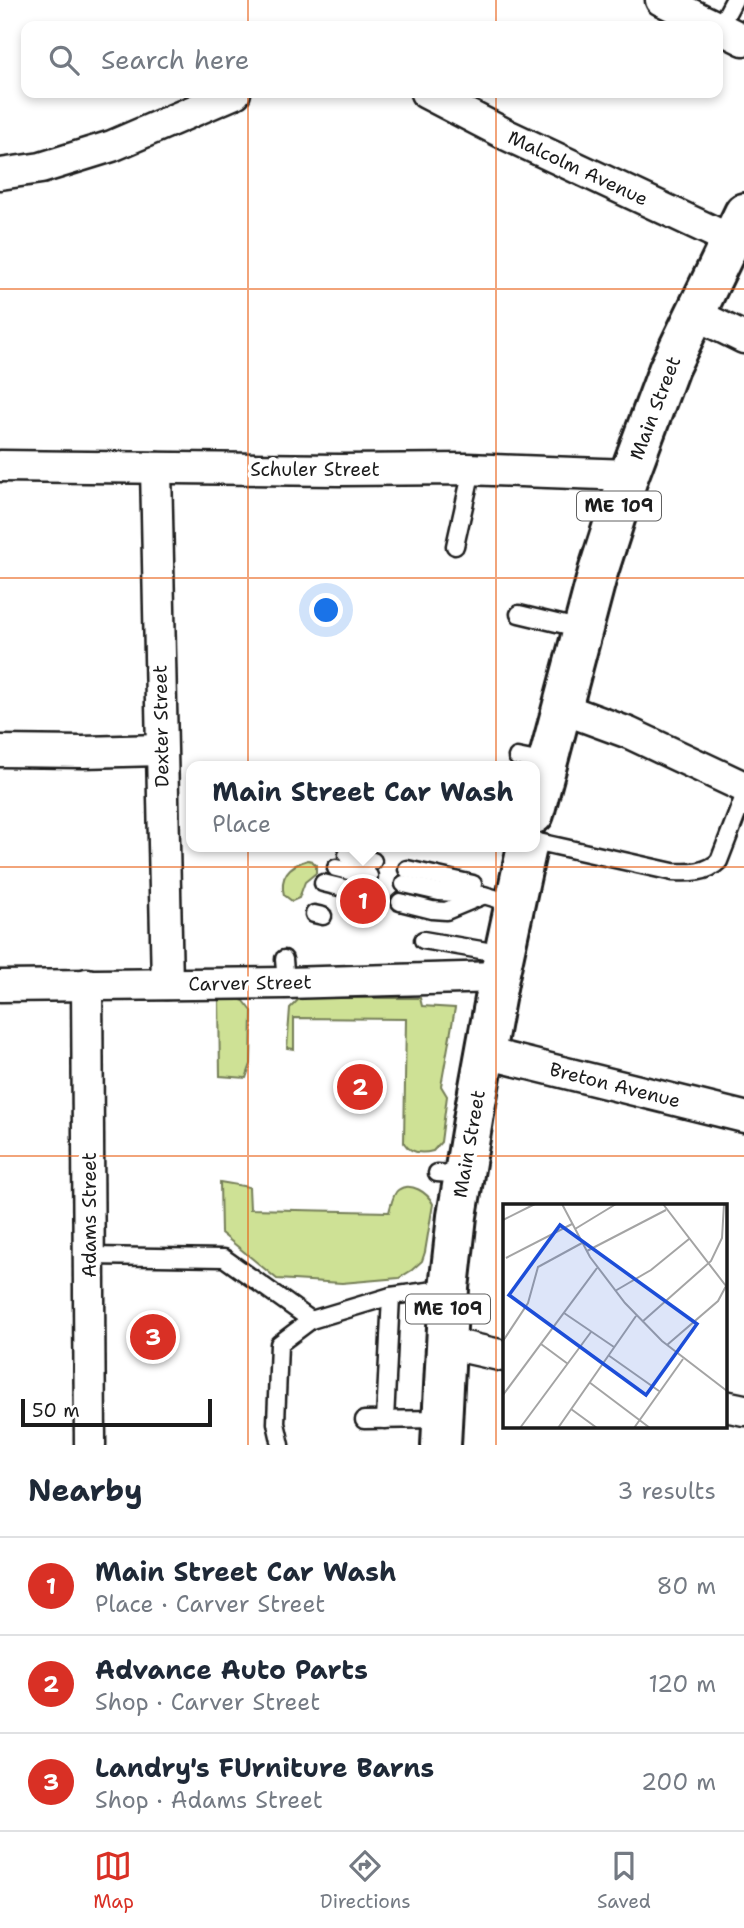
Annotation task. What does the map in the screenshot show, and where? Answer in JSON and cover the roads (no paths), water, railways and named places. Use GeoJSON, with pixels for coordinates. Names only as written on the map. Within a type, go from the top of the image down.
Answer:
{"type":"FeatureCollection","features":[{"type":"Feature","properties":{"kind":"highway","name":"Main Street"},"geometry":{"type":"LineString","coordinates":[[532,761],[561,708],[598,572],[629,475],[670,368],[738,226]]}},
{"type":"Feature","properties":{"kind":"highway","name":"Main Street"},"geometry":{"type":"LineString","coordinates":[[442,1432],[449,1287],[457,1216],[451,1174],[485,1053],[492,960],[490,894],[523,852]]}},
{"type":"Feature","properties":{"kind":"street"},"geometry":{"type":"LineString","coordinates":[[661,0],[705,21]]}},
{"type":"Feature","properties":{"kind":"street"},"geometry":{"type":"LineString","coordinates":[[0,174],[41,168],[112,146],[224,98]]}},
{"type":"Feature","properties":{"kind":"street","name":"Malcolm Avenue"},"geometry":{"type":"LineString","coordinates":[[436,98],[507,135],[738,226]]}},
{"type":"Feature","properties":{"kind":"street"},"geometry":{"type":"LineString","coordinates":[[695,314],[744,338]]}},
{"type":"Feature","properties":{"kind":"street","name":"Schuler Street"},"geometry":{"type":"LineString","coordinates":[[0,466],[472,470],[629,475]]}},
{"type":"Feature","properties":{"kind":"street","name":"Dexter Street"},"geometry":{"type":"LineString","coordinates":[[156,468],[167,984]]}},
{"type":"Feature","properties":{"kind":"street"},"geometry":{"type":"LineString","coordinates":[[561,708],[629,733],[744,786]]}},
{"type":"Feature","properties":{"kind":"street"},"geometry":{"type":"LineString","coordinates":[[0,751],[161,750]]}},
{"type":"Feature","properties":{"kind":"street","name":"Carver Street"},"geometry":{"type":"LineString","coordinates":[[0,986],[278,981],[492,960]]}},
{"type":"Feature","properties":{"kind":"street","name":"Adams Street"},"geometry":{"type":"LineString","coordinates":[[87,984],[90,1445]]}},
{"type":"Feature","properties":{"kind":"street","name":"Breton Avenue"},"geometry":{"type":"LineString","coordinates":[[485,1053],[744,1117]]}},
{"type":"Feature","properties":{"kind":"street"},"geometry":{"type":"LineString","coordinates":[[446,1343],[503,1356]]}},
{"type":"Feature","properties":{"kind":"street"},"geometry":{"type":"LineString","coordinates":[[726,1406],[744,1410]]}},
{"type":"Feature","properties":{"kind":"lane"},"geometry":{"type":"LineString","coordinates":[[724,30],[734,0]]}},
{"type":"Feature","properties":{"kind":"lane"},"geometry":{"type":"LineString","coordinates":[[455,546],[472,470]]}},
{"type":"Feature","properties":{"kind":"lane"},"geometry":{"type":"LineString","coordinates":[[519,614],[582,629]]}},
{"type":"Feature","properties":{"kind":"lane"},"geometry":{"type":"LineString","coordinates":[[540,842],[673,872],[702,871],[713,868],[719,861],[744,796]]}},
{"type":"Feature","properties":{"kind":"lane"},"geometry":{"type":"LineString","coordinates":[[341,861],[371,868]]}},
{"type":"Feature","properties":{"kind":"lane"},"geometry":{"type":"LineString","coordinates":[[406,876],[490,894]]}},
{"type":"Feature","properties":{"kind":"lane"},"geometry":{"type":"LineString","coordinates":[[323,883],[365,893]]}},
{"type":"Feature","properties":{"kind":"lane"},"geometry":{"type":"LineString","coordinates":[[400,902],[446,911],[490,894]]}},
{"type":"Feature","properties":{"kind":"lane"},"geometry":{"type":"LineString","coordinates":[[423,940],[492,960]]}},
{"type":"Feature","properties":{"kind":"lane"},"geometry":{"type":"LineString","coordinates":[[89,1256],[224,1258],[311,1320]]}},
{"type":"Feature","properties":{"kind":"lane"},"geometry":{"type":"LineString","coordinates":[[281,1445],[276,1423],[279,1344],[311,1320],[391,1296],[449,1287]]}},
{"type":"Feature","properties":{"kind":"lane"},"geometry":{"type":"LineString","coordinates":[[385,1420],[391,1296]]}},
{"type":"Feature","properties":{"kind":"lane"},"geometry":{"type":"LineString","coordinates":[[364,1420],[385,1420],[442,1432]]}},
{"type":"Feature","properties":{"kind":"place","name":"Main Street Car Wash"},"geometry":{"type":"Point","coordinates":[363,901]}},
{"type":"Feature","properties":{"kind":"place","name":"Advance Auto Parts"},"geometry":{"type":"Point","coordinates":[360,1087]}},
{"type":"Feature","properties":{"kind":"place","name":"Landry's FUrniture Barns"},"geometry":{"type":"Point","coordinates":[153,1337]}}]}
